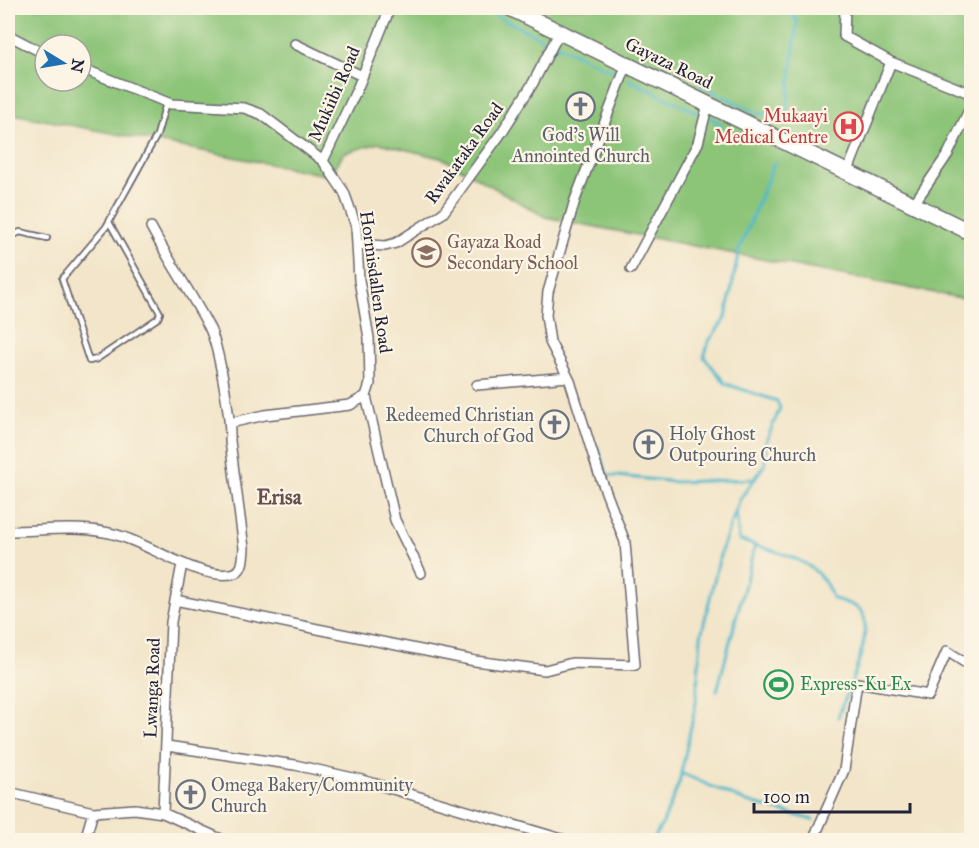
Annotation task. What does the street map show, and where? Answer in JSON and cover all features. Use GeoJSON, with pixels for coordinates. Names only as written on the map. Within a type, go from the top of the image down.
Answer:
{"type":"FeatureCollection","features":[{"type":"Feature","properties":{"kind":"main road","name":"Gayaza Road"},"geometry":{"type":"LineString","coordinates":[[510,8],[972,233]]}},
{"type":"Feature","properties":{"kind":"street","name":"Mukiibi Road"},"geometry":{"type":"LineString","coordinates":[[323,161],[390,8]]}},
{"type":"Feature","properties":{"kind":"street"},"geometry":{"type":"LineString","coordinates":[[845,8],[844,36],[891,62],[972,94]]}},
{"type":"Feature","properties":{"kind":"street","name":"Rwakataka Road"},"geometry":{"type":"LineString","coordinates":[[357,244],[385,246],[396,243],[443,213],[502,132],[532,84],[560,31]]}},
{"type":"Feature","properties":{"kind":"street"},"geometry":{"type":"LineString","coordinates":[[8,35],[33,48]]}},
{"type":"Feature","properties":{"kind":"street"},"geometry":{"type":"LineString","coordinates":[[295,44],[362,76]]}},
{"type":"Feature","properties":{"kind":"street"},"geometry":{"type":"LineString","coordinates":[[847,173],[891,62]]}},
{"type":"Feature","properties":{"kind":"street"},"geometry":{"type":"LineString","coordinates":[[174,600],[476,661],[545,670],[572,663],[635,665],[625,542],[598,471],[568,376],[550,342],[546,315],[548,291],[583,178],[627,63]]}},
{"type":"Feature","properties":{"kind":"street","name":"Hormisdallen Road"},"geometry":{"type":"LineString","coordinates":[[93,73],[166,103],[244,108],[261,114],[323,161],[344,192],[356,226],[359,280],[365,303],[371,362],[370,384],[366,396]]}},
{"type":"Feature","properties":{"kind":"street"},"geometry":{"type":"LineString","coordinates":[[631,269],[698,143],[708,104]]}},
{"type":"Feature","properties":{"kind":"street"},"geometry":{"type":"LineString","coordinates":[[913,205],[948,154],[972,104]]}},
{"type":"Feature","properties":{"kind":"street"},"geometry":{"type":"LineString","coordinates":[[8,531],[55,528],[105,532],[137,541],[182,564],[230,574],[239,571],[243,564],[244,549],[230,441],[231,423],[225,407],[216,346],[210,329],[176,275],[151,227]]}},
{"type":"Feature","properties":{"kind":"street"},"geometry":{"type":"LineString","coordinates":[[477,385],[568,376]]}},
{"type":"Feature","properties":{"kind":"street"},"geometry":{"type":"LineString","coordinates":[[231,423],[264,415],[350,405],[366,396],[395,520],[421,573]]}},
{"type":"Feature","properties":{"kind":"street","name":"Lwanga Road"},"geometry":{"type":"LineString","coordinates":[[163,813],[171,622],[182,564]]}},
{"type":"Feature","properties":{"kind":"street"},"geometry":{"type":"LineString","coordinates":[[813,840],[844,770],[857,683],[928,695],[947,651],[972,667]]}},
{"type":"Feature","properties":{"kind":"street"},"geometry":{"type":"LineString","coordinates":[[167,746],[295,765],[362,780],[565,840]]}},
{"type":"Feature","properties":{"kind":"street"},"geometry":{"type":"LineString","coordinates":[[8,792],[93,812],[135,809],[163,813],[223,840]]}},
{"type":"Feature","properties":{"kind":"street"},"geometry":{"type":"LineString","coordinates":[[85,840],[93,812]]}},
{"type":"Feature","properties":{"kind":"lane"},"geometry":{"type":"LineString","coordinates":[[109,222],[160,313],[159,318],[97,359],[89,361],[62,279],[68,268],[92,247],[109,222],[157,135],[166,103]]}},
{"type":"Feature","properties":{"kind":"lane"},"geometry":{"type":"LineString","coordinates":[[8,238],[20,232],[47,238]]}},
{"type":"Feature","properties":{"kind":"green space"},"geometry":{"type":"Polygon","coordinates":[[[8,8],[971,8],[971,300],[545,217],[444,159],[379,143],[344,153],[330,176],[8,113],[8,8]]]}},
{"type":"Feature","properties":{"kind":"waterway"},"geometry":{"type":"LineString","coordinates":[[480,8],[551,43]]}},
{"type":"Feature","properties":{"kind":"waterway"},"geometry":{"type":"LineString","coordinates":[[788,125],[786,119],[797,22],[789,8]]}},
{"type":"Feature","properties":{"kind":"waterway"},"geometry":{"type":"LineString","coordinates":[[556,48],[557,45],[618,74]]}},
{"type":"Feature","properties":{"kind":"waterway"},"geometry":{"type":"LineString","coordinates":[[629,80],[700,114]]}},
{"type":"Feature","properties":{"kind":"waterway"},"geometry":{"type":"LineString","coordinates":[[865,116],[878,83]]}},
{"type":"Feature","properties":{"kind":"waterway"},"geometry":{"type":"LineString","coordinates":[[701,85],[755,112],[787,120]]}},
{"type":"Feature","properties":{"kind":"waterway"},"geometry":{"type":"LineString","coordinates":[[941,87],[972,100]]}},
{"type":"Feature","properties":{"kind":"waterway"},"geometry":{"type":"LineString","coordinates":[[710,118],[722,125]]}},
{"type":"Feature","properties":{"kind":"waterway"},"geometry":{"type":"LineString","coordinates":[[652,840],[663,823],[679,783],[696,703],[701,636],[721,551],[740,499],[765,464],[765,444],[780,408],[777,401],[726,384],[704,357],[709,341],[726,317],[739,250],[774,163]]}},
{"type":"Feature","properties":{"kind":"waterway"},"geometry":{"type":"LineString","coordinates":[[597,446],[607,475],[677,482],[756,479]]}},
{"type":"Feature","properties":{"kind":"waterway"},"geometry":{"type":"LineString","coordinates":[[736,511],[739,540],[782,553],[807,565],[818,573],[832,598],[856,607],[864,618],[865,630],[859,662],[838,717]]}},
{"type":"Feature","properties":{"kind":"waterway"},"geometry":{"type":"LineString","coordinates":[[717,691],[755,546]]}},
{"type":"Feature","properties":{"kind":"waterway"},"geometry":{"type":"LineString","coordinates":[[681,773],[747,802],[813,820]]}},
{"type":"Feature","properties":{"kind":"place","name":"God’s Will Annointed Church"},"geometry":{"type":"Point","coordinates":[581,106]}},
{"type":"Feature","properties":{"kind":"place","name":"Mukaayi Medical Centre"},"geometry":{"type":"Point","coordinates":[849,126]}},
{"type":"Feature","properties":{"kind":"place","name":"Gayaza Road Secondary School"},"geometry":{"type":"Point","coordinates":[426,252]}},
{"type":"Feature","properties":{"kind":"place","name":"Redeemed Christian Church of God"},"geometry":{"type":"Point","coordinates":[555,425]}},
{"type":"Feature","properties":{"kind":"place","name":"Holy Ghost Outpouring Church"},"geometry":{"type":"Point","coordinates":[648,444]}},
{"type":"Feature","properties":{"kind":"place","name":"Express-Ku Ex"},"geometry":{"type":"Point","coordinates":[779,684]}},
{"type":"Feature","properties":{"kind":"place","name":"Omega Bakery/Community Church"},"geometry":{"type":"Point","coordinates":[190,795]}},
{"type":"Feature","properties":{"kind":"district","name":"Erisa"},"geometry":{"type":"Point","coordinates":[279,497]}}]}
